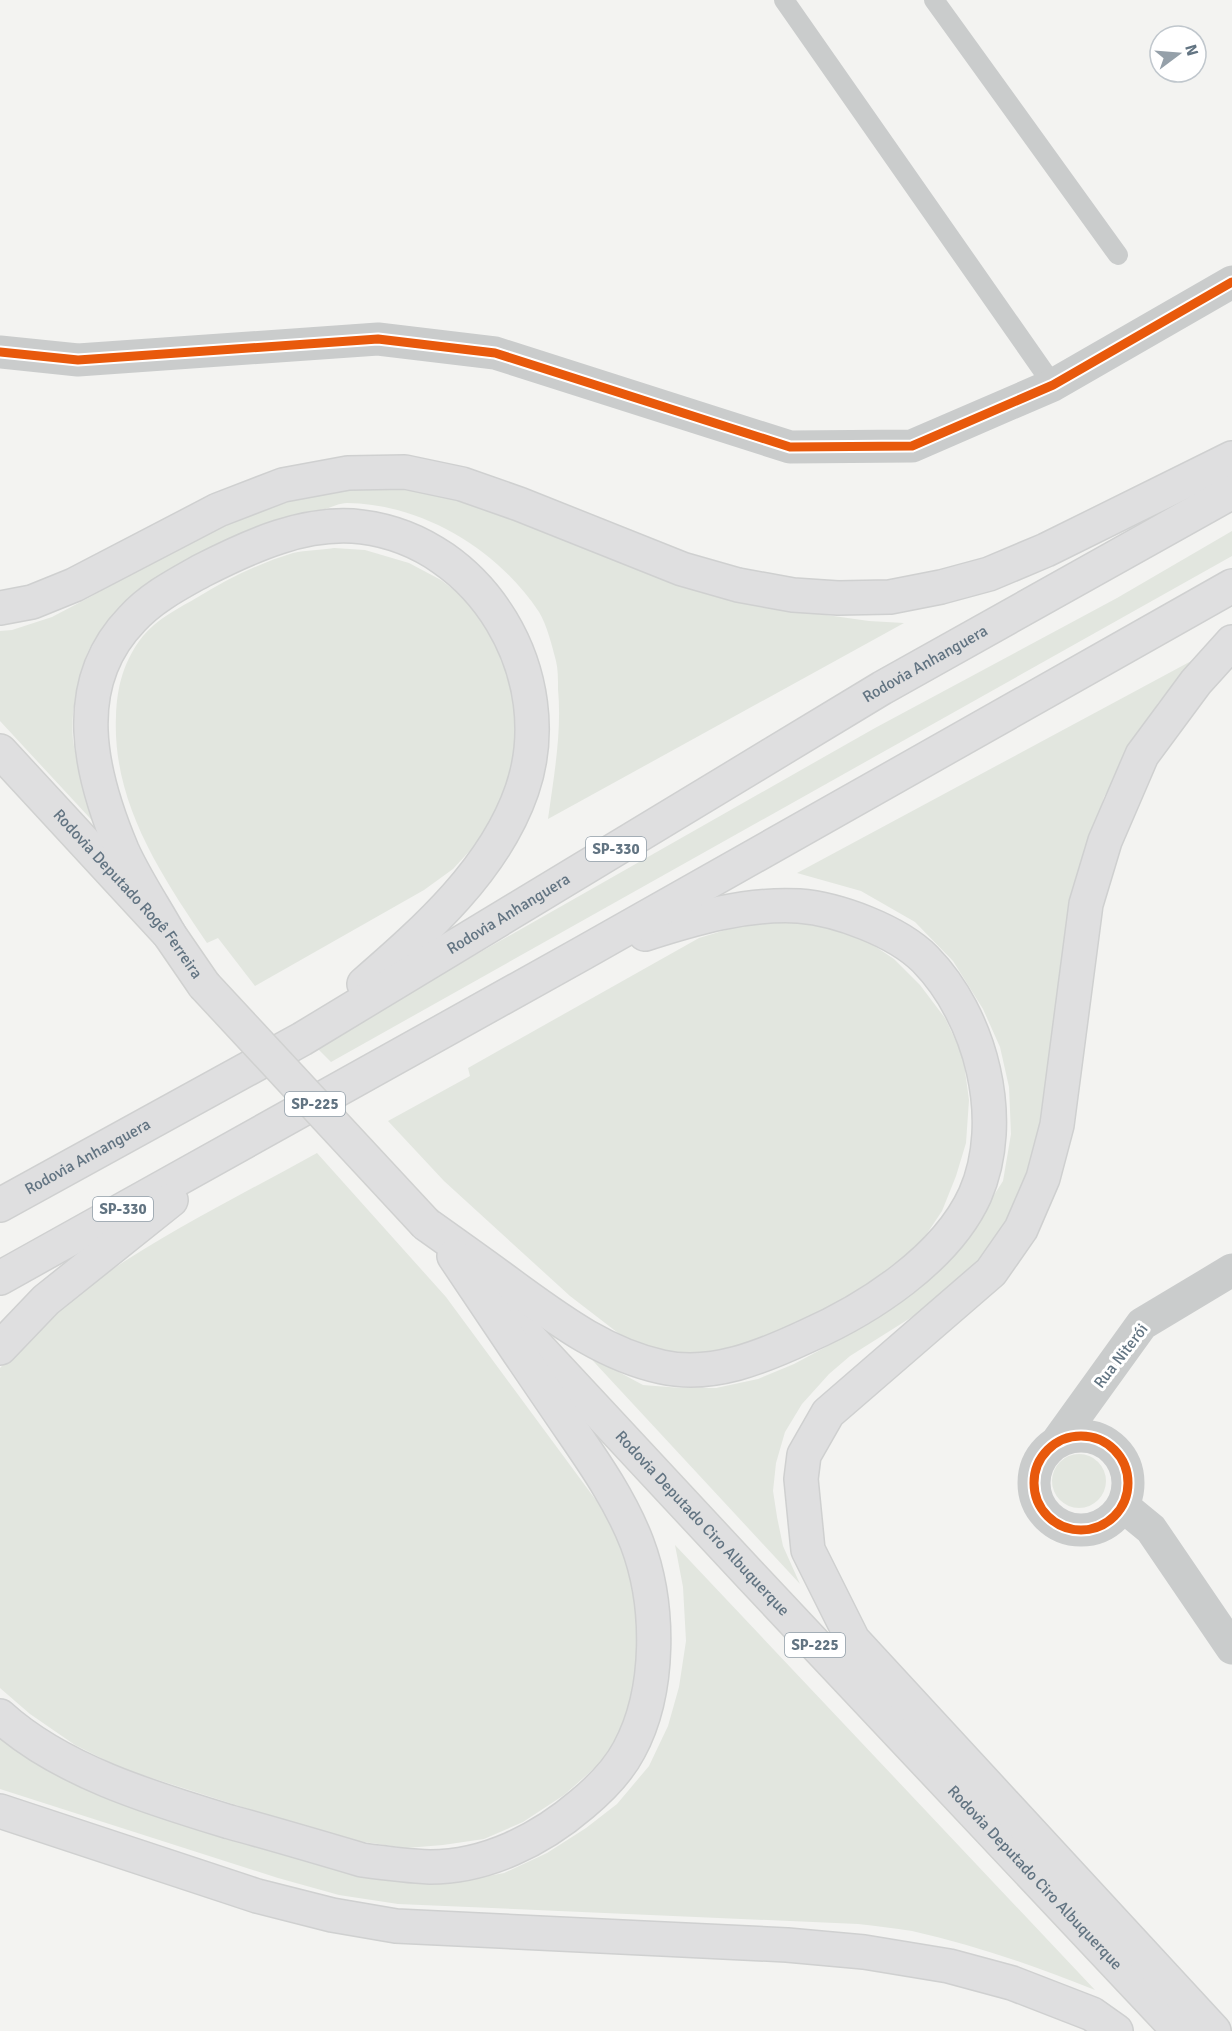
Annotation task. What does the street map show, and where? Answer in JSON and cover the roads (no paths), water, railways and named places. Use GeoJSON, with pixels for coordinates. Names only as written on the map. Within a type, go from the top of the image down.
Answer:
{"type":"FeatureCollection","features":[{"type":"Feature","properties":{"kind":"main road"},"geometry":{"type":"LineString","coordinates":[[0,608],[32,602],[74,585],[218,510],[283,485],[348,473],[405,472],[462,484],[519,504],[682,569],[738,585],[793,596],[890,597],[941,587],[989,574],[1046,550],[1232,458]]}},
{"type":"Feature","properties":{"kind":"main road","name":"Rodovia Anhanguera"},"geometry":{"type":"LineString","coordinates":[[0,1205],[302,1039],[882,688],[1232,492]]}},
{"type":"Feature","properties":{"kind":"main road"},"geometry":{"type":"LineString","coordinates":[[169,934],[123,852],[104,801],[90,736],[92,693],[100,665],[116,637],[154,599],[177,584],[254,547],[301,530],[331,526],[361,526],[388,532],[433,552],[468,578],[489,602],[503,623],[518,651],[527,680],[532,709],[532,735],[529,764],[523,787],[511,819],[489,857],[466,885],[388,963],[302,1039]]}},
{"type":"Feature","properties":{"kind":"main road","name":"SP-330"},"geometry":{"type":"LineString","coordinates":[[0,1278],[583,953],[1232,586]]}},
{"type":"Feature","properties":{"kind":"main road"},"geometry":{"type":"LineString","coordinates":[[1214,2031],[854,1640],[808,1550],[801,1479],[804,1455],[828,1413],[991,1272],[1021,1229],[1043,1179],[1057,1125],[1086,904],[1105,841],[1142,755],[1196,682],[1232,642]]}},
{"type":"Feature","properties":{"kind":"main road","name":"Rodovia Deputado Rogê Ferreira"},"geometry":{"type":"LineString","coordinates":[[0,751],[169,934],[204,985]]}},
{"type":"Feature","properties":{"kind":"main road","name":"Rodovia Deputado Rogê Ferreira"},"geometry":{"type":"LineString","coordinates":[[0,779],[126,911],[204,985]]}},
{"type":"Feature","properties":{"kind":"main road"},"geometry":{"type":"LineString","coordinates":[[426,1224],[567,1325],[595,1341],[644,1362],[666,1368],[694,1369],[718,1367],[765,1355],[824,1329],[856,1310],[895,1285],[922,1263],[947,1238],[969,1205],[983,1170],[987,1143],[989,1110],[980,1057],[969,1024],[950,988],[923,957],[882,929],[838,913],[800,906],[759,907],[706,915],[583,953]]}},
{"type":"Feature","properties":{"kind":"main road","name":"SP-225"},"geometry":{"type":"LineString","coordinates":[[204,985],[426,1224]]}},
{"type":"Feature","properties":{"kind":"main road"},"geometry":{"type":"LineString","coordinates":[[0,1348],[46,1300],[246,1141]]}},
{"type":"Feature","properties":{"kind":"main road","name":"Rodovia Deputado Ciro Albuquerque"},"geometry":{"type":"LineString","coordinates":[[426,1224],[752,1577],[1179,2031]]}},
{"type":"Feature","properties":{"kind":"main road"},"geometry":{"type":"LineString","coordinates":[[0,1716],[66,1761],[162,1802],[362,1860],[431,1867],[459,1864],[489,1857],[521,1845],[543,1833],[567,1817],[594,1794],[628,1752],[640,1728],[648,1702],[654,1639],[651,1605],[637,1544],[610,1486],[454,1256]]}},
{"type":"Feature","properties":{"kind":"main road"},"geometry":{"type":"LineString","coordinates":[[0,1811],[257,1896],[332,1915],[396,1926],[787,1945],[864,1952],[949,1966],[1012,1983],[1092,2014],[1116,2031]]}},
{"type":"Feature","properties":{"kind":"street"},"geometry":{"type":"LineString","coordinates":[[0,352],[78,360],[378,339],[495,353],[790,447],[912,446],[1053,385],[1232,282]]}},
{"type":"Feature","properties":{"kind":"street","name":"Rua Niterói"},"geometry":{"type":"LineString","coordinates":[[1057,1442],[1142,1324],[1232,1270]]}},
{"type":"Feature","properties":{"kind":"street"},"geometry":{"type":"LineString","coordinates":[[1074,1436],[1092,1437],[1107,1444],[1119,1456],[1127,1472],[1128,1489],[1123,1506],[1112,1519],[1097,1528],[1080,1531],[1062,1527],[1048,1517],[1038,1503],[1034,1486],[1036,1469],[1044,1453],[1057,1442],[1074,1436]]}},
{"type":"Feature","properties":{"kind":"street"},"geometry":{"type":"LineString","coordinates":[[1123,1506],[1151,1529],[1232,1648]]}},
{"type":"Feature","properties":{"kind":"lane"},"geometry":{"type":"LineString","coordinates":[[784,0],[1053,385]]}},
{"type":"Feature","properties":{"kind":"lane"},"geometry":{"type":"LineString","coordinates":[[934,0],[1118,255]]}}]}
